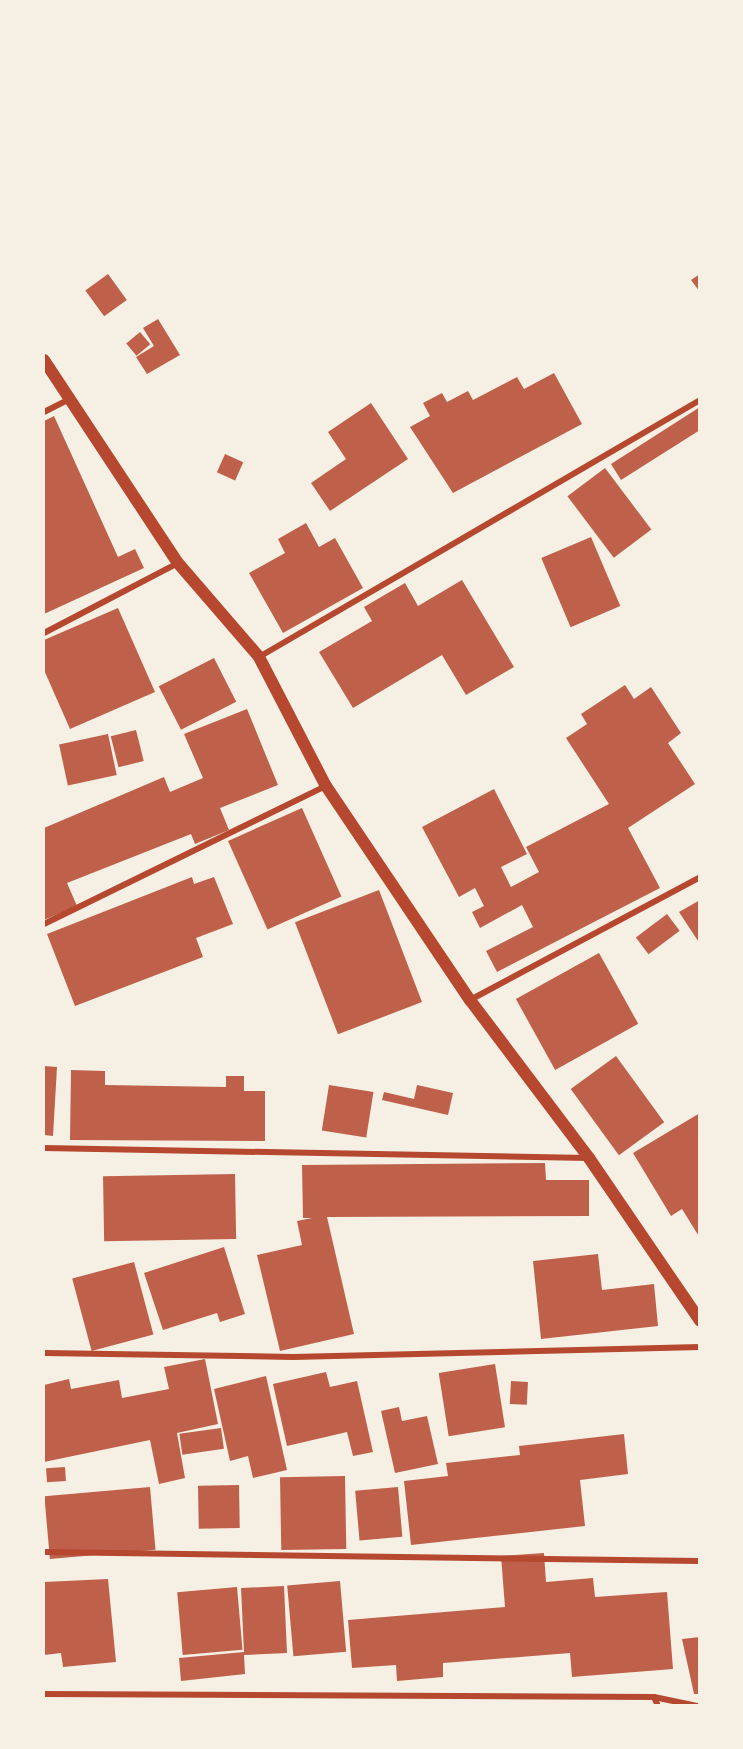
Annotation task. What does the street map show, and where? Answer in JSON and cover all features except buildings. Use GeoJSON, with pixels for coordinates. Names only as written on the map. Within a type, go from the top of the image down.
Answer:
{"type":"FeatureCollection","features":[{"type":"Feature","properties":{"kind":"main road"},"geometry":{"type":"LineString","coordinates":[[44,360],[178,563],[259,657],[326,786],[470,1000],[589,1158],[699,1321]]}},
{"type":"Feature","properties":{"kind":"street"},"geometry":{"type":"LineString","coordinates":[[44,412],[70,399]]}},
{"type":"Feature","properties":{"kind":"street"},"geometry":{"type":"LineString","coordinates":[[259,657],[699,400]]}},
{"type":"Feature","properties":{"kind":"street"},"geometry":{"type":"LineString","coordinates":[[44,633],[178,563]]}},
{"type":"Feature","properties":{"kind":"street"},"geometry":{"type":"LineString","coordinates":[[44,924],[326,786]]}},
{"type":"Feature","properties":{"kind":"street"},"geometry":{"type":"LineString","coordinates":[[470,1000],[699,876]]}},
{"type":"Feature","properties":{"kind":"street"},"geometry":{"type":"LineString","coordinates":[[44,1148],[589,1158]]}},
{"type":"Feature","properties":{"kind":"street"},"geometry":{"type":"LineString","coordinates":[[44,1353],[293,1357],[699,1347]]}},
{"type":"Feature","properties":{"kind":"street"},"geometry":{"type":"LineString","coordinates":[[44,1552],[699,1561]]}},
{"type":"Feature","properties":{"kind":"street"},"geometry":{"type":"LineString","coordinates":[[44,1694],[654,1697],[697,1706]]}},
{"type":"Feature","properties":{"kind":"street"},"geometry":{"type":"LineString","coordinates":[[654,1697],[658,1706]]}}]}
